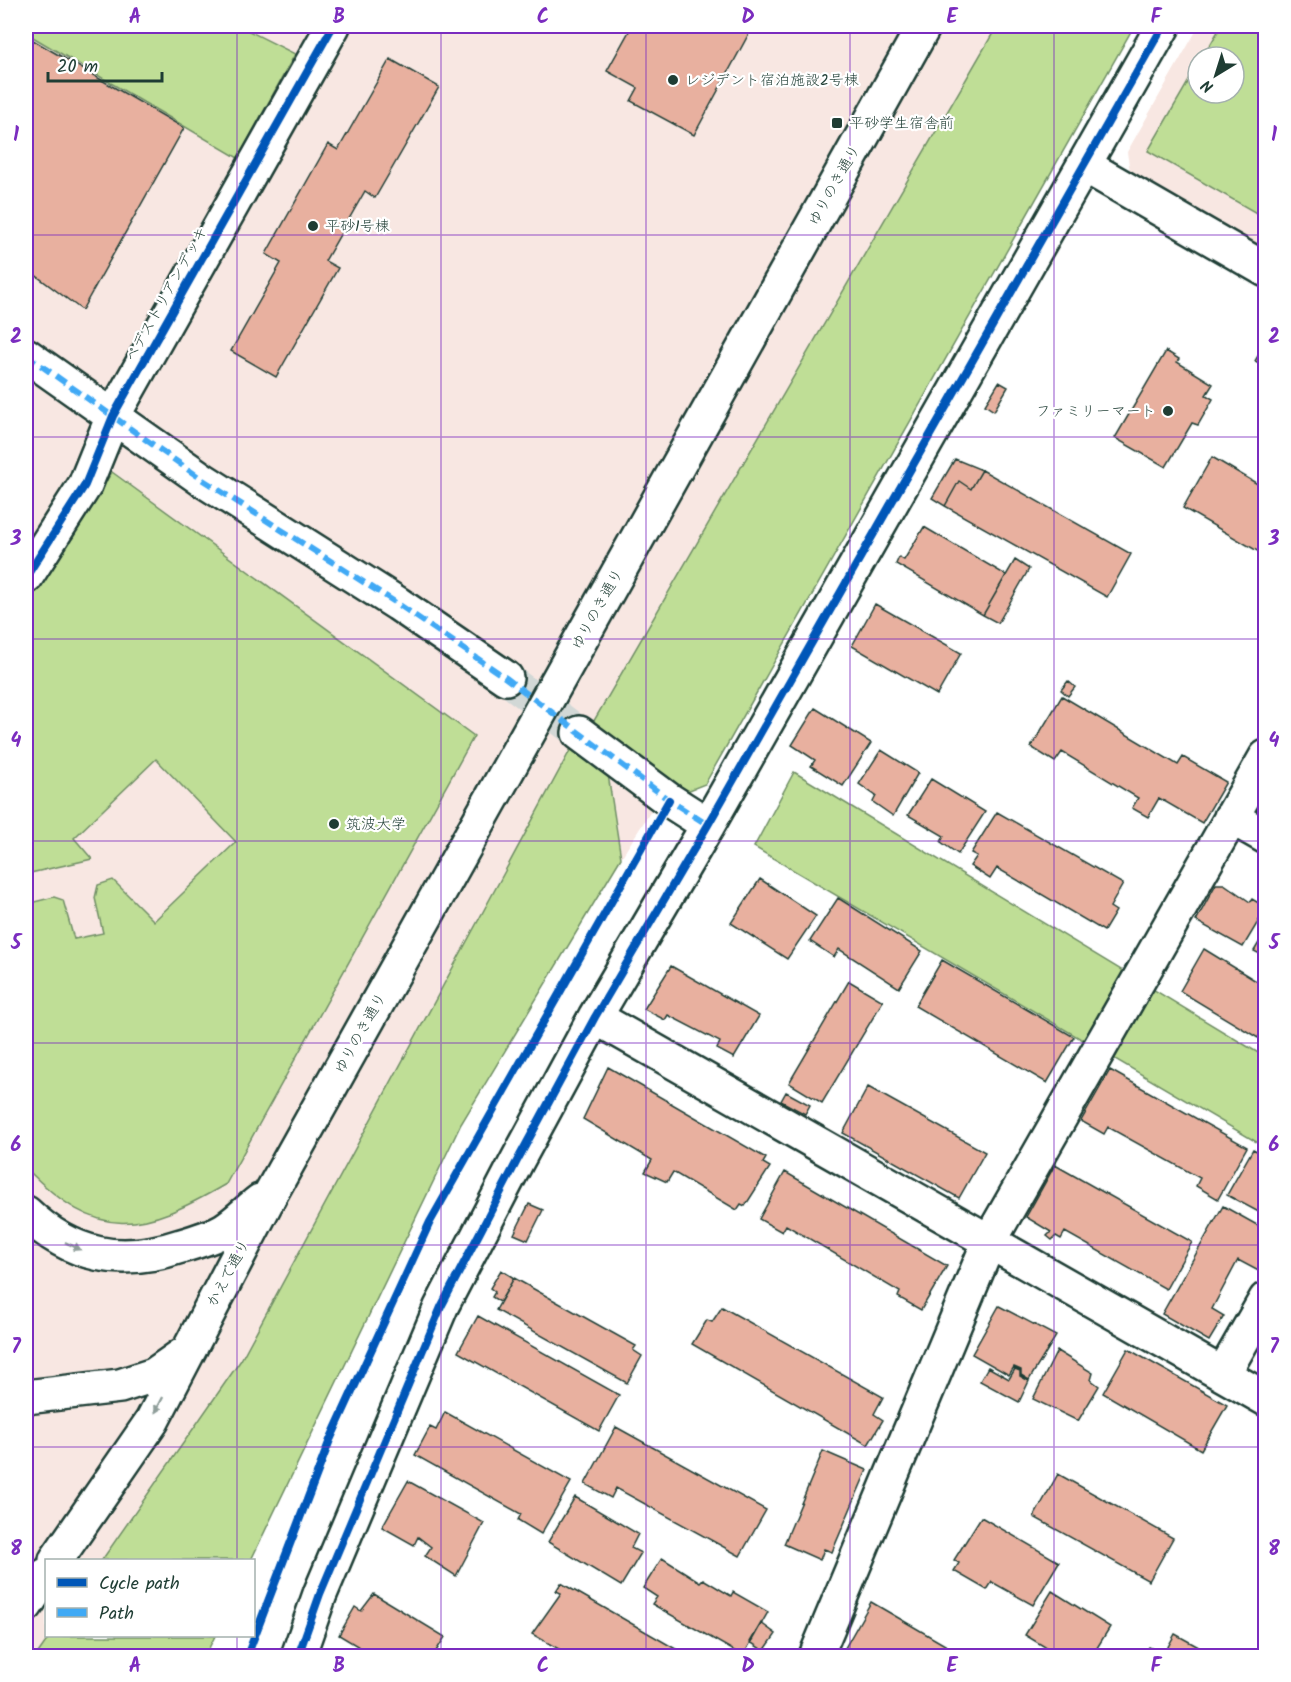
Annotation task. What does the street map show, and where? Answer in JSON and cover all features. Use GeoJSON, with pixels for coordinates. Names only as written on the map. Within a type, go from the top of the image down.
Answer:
{"type":"FeatureCollection","features":[{"type":"Feature","properties":{"kind":"street","name":"ペデストリアンデッキ"},"geometry":{"type":"LineString","coordinates":[[26,577],[85,485],[113,417],[333,26]]}},
{"type":"Feature","properties":{"kind":"street","name":"ゆりのき通り"},"geometry":{"type":"LineString","coordinates":[[271,1193],[924,26]]}},
{"type":"Feature","properties":{"kind":"street"},"geometry":{"type":"LineString","coordinates":[[298,1656],[320,1594],[441,1307],[595,1017],[708,825],[1163,26]]}},
{"type":"Feature","properties":{"kind":"street"},"geometry":{"type":"LineString","coordinates":[[1084,165],[1266,270]]}},
{"type":"Feature","properties":{"kind":"street"},"geometry":{"type":"LineString","coordinates":[[26,355],[203,480],[398,604],[506,678]]}},
{"type":"Feature","properties":{"kind":"street"},"geometry":{"type":"LineString","coordinates":[[579,733],[669,800],[708,825]]}},
{"type":"Feature","properties":{"kind":"street"},"geometry":{"type":"LineString","coordinates":[[816,1656],[989,1242],[1266,757]]}},
{"type":"Feature","properties":{"kind":"street"},"geometry":{"type":"LineString","coordinates":[[1231,817],[1266,837]]}},
{"type":"Feature","properties":{"kind":"street"},"geometry":{"type":"LineString","coordinates":[[595,1017],[1266,1399]]}},
{"type":"Feature","properties":{"kind":"street"},"geometry":{"type":"LineString","coordinates":[[26,1213],[44,1230],[79,1250],[114,1257],[154,1255],[223,1230],[271,1193]]}},
{"type":"Feature","properties":{"kind":"street","name":"かえで通り"},"geometry":{"type":"LineString","coordinates":[[57,1559],[152,1420],[271,1193]]}},
{"type":"Feature","properties":{"kind":"street"},"geometry":{"type":"LineString","coordinates":[[1223,1374],[1266,1299]]}},
{"type":"Feature","properties":{"kind":"street"},"geometry":{"type":"LineString","coordinates":[[26,1397],[120,1386],[154,1375],[186,1353]]}},
{"type":"Feature","properties":{"kind":"street"},"geometry":{"type":"LineString","coordinates":[[26,1605],[45,1576]]}},
{"type":"Feature","properties":{"kind":"shaded area","name":"筑波大学"},"geometry":{"type":"Polygon","coordinates":[[[26,26],[1134,26],[705,784],[687,791],[667,786],[621,858],[461,1124],[251,1559],[45,1559],[45,1637],[214,1637],[205,1656],[26,1656],[26,26]]]}},
{"type":"Feature","properties":{"kind":"shaded area"},"geometry":{"type":"Polygon","coordinates":[[[1199,26],[1265,26],[1265,250],[1130,172],[1127,152],[1186,49],[1186,105],[1246,105],[1246,45],[1188,45],[1199,26]]]}},
{"type":"Feature","properties":{"kind":"green space"},"geometry":{"type":"Polygon","coordinates":[[[26,26],[239,26],[295,54],[238,158],[26,33],[26,26]]]}},
{"type":"Feature","properties":{"kind":"green space"},"geometry":{"type":"Polygon","coordinates":[[[997,26],[1134,26],[705,784],[687,791],[667,786],[588,731],[997,26]]]}},
{"type":"Feature","properties":{"kind":"green space"},"geometry":{"type":"Polygon","coordinates":[[[1221,26],[1265,26],[1265,218],[1148,151],[1186,86],[1186,105],[1246,105],[1246,45],[1210,45],[1221,26]]]}},
{"type":"Feature","properties":{"kind":"green space"},"geometry":{"type":"Polygon","coordinates":[[[112,472],[474,736],[226,1184],[170,1213],[122,1223],[99,1219],[76,1209],[52,1192],[26,1168],[26,904],[54,897],[63,900],[74,939],[103,933],[95,898],[98,885],[113,880],[154,921],[236,842],[156,759],[74,838],[92,859],[26,874],[26,606],[112,472]]]}},
{"type":"Feature","properties":{"kind":"green space"},"geometry":{"type":"Polygon","coordinates":[[[573,745],[607,768],[621,858],[461,1124],[251,1559],[103,1559],[241,1360],[573,745]]]}},
{"type":"Feature","properties":{"kind":"green space"},"geometry":{"type":"Polygon","coordinates":[[[794,772],[1265,1057],[1265,1147],[754,847],[794,772]]]}},
{"type":"Feature","properties":{"kind":"green space"},"geometry":{"type":"Polygon","coordinates":[[[49,1637],[214,1637],[205,1656],[36,1656],[49,1637]]]}},
{"type":"Feature","properties":{"kind":"building","name":"レジデント宿泊施設2号棟"},"geometry":{"type":"Polygon","coordinates":[[[632,26],[753,26],[694,135],[631,101],[638,88],[607,71],[632,26]]]}},
{"type":"Feature","properties":{"kind":"building"},"geometry":{"type":"Polygon","coordinates":[[[26,36],[184,128],[82,310],[26,268],[26,36]]]}},
{"type":"Feature","properties":{"kind":"building","name":"平砂1号棟"},"geometry":{"type":"Polygon","coordinates":[[[390,59],[439,87],[375,198],[365,191],[325,261],[338,268],[276,377],[231,351],[281,263],[266,254],[328,144],[338,150],[390,59]]]}},
{"type":"Feature","properties":{"kind":"building"},"geometry":{"type":"Polygon","coordinates":[[[1266,342],[1266,367],[1255,361],[1266,342]]]}},
{"type":"Feature","properties":{"kind":"building","name":"ファミリーマート"},"geometry":{"type":"Polygon","coordinates":[[[1166,351],[1179,359],[1177,362],[1213,384],[1206,395],[1213,399],[1198,425],[1192,423],[1166,467],[1115,438],[1166,351]]]}},
{"type":"Feature","properties":{"kind":"building"},"geometry":{"type":"Polygon","coordinates":[[[999,382],[1008,387],[994,411],[985,405],[999,382]]]}},
{"type":"Feature","properties":{"kind":"building"},"geometry":{"type":"Polygon","coordinates":[[[1212,457],[1266,489],[1266,556],[1183,508],[1212,457]]]}},
{"type":"Feature","properties":{"kind":"building"},"geometry":{"type":"Polygon","coordinates":[[[955,459],[982,470],[971,489],[959,481],[945,506],[932,498],[955,459]]]}},
{"type":"Feature","properties":{"kind":"building"},"geometry":{"type":"Polygon","coordinates":[[[982,470],[1131,554],[1107,597],[945,506],[959,481],[971,489],[982,470]]]}},
{"type":"Feature","properties":{"kind":"building"},"geometry":{"type":"Polygon","coordinates":[[[924,527],[1006,575],[983,615],[896,564],[899,557],[904,560],[924,527]]]}},
{"type":"Feature","properties":{"kind":"building"},"geometry":{"type":"Polygon","coordinates":[[[1015,560],[1029,569],[998,623],[983,615],[1015,560]]]}},
{"type":"Feature","properties":{"kind":"building"},"geometry":{"type":"Polygon","coordinates":[[[875,604],[961,653],[937,695],[852,646],[875,604]]]}},
{"type":"Feature","properties":{"kind":"building"},"geometry":{"type":"Polygon","coordinates":[[[1068,681],[1075,687],[1068,696],[1061,690],[1068,681]]]}},
{"type":"Feature","properties":{"kind":"building"},"geometry":{"type":"Polygon","coordinates":[[[1062,696],[1178,765],[1183,757],[1226,782],[1202,823],[1159,798],[1148,817],[1132,808],[1138,798],[1062,752],[1055,762],[1031,747],[1062,696]]]}},
{"type":"Feature","properties":{"kind":"building"},"geometry":{"type":"Polygon","coordinates":[[[815,708],[871,743],[843,786],[811,766],[815,760],[792,745],[815,708]]]}},
{"type":"Feature","properties":{"kind":"building"},"geometry":{"type":"Polygon","coordinates":[[[881,750],[918,773],[893,816],[873,802],[876,796],[859,784],[881,750]]]}},
{"type":"Feature","properties":{"kind":"building"},"geometry":{"type":"Polygon","coordinates":[[[931,779],[985,812],[958,854],[941,842],[944,836],[908,815],[931,779]]]}},
{"type":"Feature","properties":{"kind":"building"},"geometry":{"type":"Polygon","coordinates":[[[997,812],[1123,884],[1110,907],[1116,911],[1104,931],[997,868],[990,879],[970,866],[977,856],[971,853],[997,812]]]}},
{"type":"Feature","properties":{"kind":"building"},"geometry":{"type":"Polygon","coordinates":[[[760,879],[816,916],[787,959],[731,923],[760,879]]]}},
{"type":"Feature","properties":{"kind":"building"},"geometry":{"type":"Polygon","coordinates":[[[1216,884],[1224,884],[1250,902],[1252,899],[1262,905],[1260,909],[1264,912],[1243,947],[1196,921],[1216,884]]]}},
{"type":"Feature","properties":{"kind":"building"},"geometry":{"type":"Polygon","coordinates":[[[838,898],[922,951],[899,988],[839,949],[834,957],[810,941],[838,898]]]}},
{"type":"Feature","properties":{"kind":"building"},"geometry":{"type":"Polygon","coordinates":[[[1266,931],[1266,957],[1254,951],[1266,931]]]}},
{"type":"Feature","properties":{"kind":"building"},"geometry":{"type":"Polygon","coordinates":[[[1204,949],[1266,987],[1266,1025],[1258,1038],[1180,991],[1204,949]]]}},
{"type":"Feature","properties":{"kind":"building"},"geometry":{"type":"Polygon","coordinates":[[[942,960],[1074,1037],[1047,1083],[915,1006],[942,960]]]}},
{"type":"Feature","properties":{"kind":"building"},"geometry":{"type":"Polygon","coordinates":[[[671,966],[759,1016],[734,1058],[717,1049],[720,1042],[668,1015],[665,1020],[644,1009],[671,966]]]}},
{"type":"Feature","properties":{"kind":"building"},"geometry":{"type":"Polygon","coordinates":[[[849,981],[883,1001],[822,1103],[789,1083],[849,981]]]}},
{"type":"Feature","properties":{"kind":"building"},"geometry":{"type":"Polygon","coordinates":[[[608,1067],[766,1158],[763,1163],[770,1167],[745,1206],[741,1204],[737,1210],[673,1172],[667,1182],[645,1172],[652,1160],[583,1119],[608,1067]]]}},
{"type":"Feature","properties":{"kind":"building"},"geometry":{"type":"Polygon","coordinates":[[[1110,1070],[1247,1147],[1218,1199],[1196,1186],[1200,1178],[1108,1127],[1104,1134],[1081,1121],[1110,1070]]]}},
{"type":"Feature","properties":{"kind":"building"},"geometry":{"type":"Polygon","coordinates":[[[868,1087],[985,1152],[959,1198],[843,1133],[868,1087]]]}},
{"type":"Feature","properties":{"kind":"building"},"geometry":{"type":"Polygon","coordinates":[[[786,1092],[810,1105],[805,1114],[781,1101],[786,1092]]]}},
{"type":"Feature","properties":{"kind":"building"},"geometry":{"type":"Polygon","coordinates":[[[1253,1149],[1266,1156],[1266,1216],[1227,1195],[1253,1149]]]}},
{"type":"Feature","properties":{"kind":"building"},"geometry":{"type":"Polygon","coordinates":[[[1055,1165],[1192,1242],[1166,1289],[1065,1232],[1061,1239],[1056,1236],[1052,1240],[1047,1236],[1051,1232],[1026,1217],[1055,1165]]]}},
{"type":"Feature","properties":{"kind":"building"},"geometry":{"type":"Polygon","coordinates":[[[785,1172],[947,1266],[921,1310],[898,1297],[900,1292],[786,1225],[782,1232],[759,1219],[785,1172]]]}},
{"type":"Feature","properties":{"kind":"building"},"geometry":{"type":"Polygon","coordinates":[[[529,1204],[543,1210],[528,1240],[514,1234],[529,1204]]]}},
{"type":"Feature","properties":{"kind":"building"},"geometry":{"type":"Polygon","coordinates":[[[1223,1206],[1266,1230],[1266,1275],[1238,1260],[1212,1309],[1224,1316],[1209,1341],[1162,1314],[1223,1206]]]}},
{"type":"Feature","properties":{"kind":"building"},"geometry":{"type":"Polygon","coordinates":[[[501,1270],[514,1278],[500,1302],[492,1297],[495,1292],[490,1288],[501,1270]]]}},
{"type":"Feature","properties":{"kind":"building"},"geometry":{"type":"Polygon","coordinates":[[[514,1278],[636,1346],[633,1350],[642,1356],[627,1383],[496,1310],[514,1278]]]}},
{"type":"Feature","properties":{"kind":"building"},"geometry":{"type":"Polygon","coordinates":[[[999,1306],[1056,1336],[1029,1380],[1021,1375],[1021,1370],[1014,1367],[1009,1375],[972,1354],[999,1306]]]}},
{"type":"Feature","properties":{"kind":"building"},"geometry":{"type":"Polygon","coordinates":[[[722,1307],[883,1397],[874,1414],[883,1420],[868,1445],[692,1344],[707,1320],[712,1322],[722,1307]]]}},
{"type":"Feature","properties":{"kind":"building"},"geometry":{"type":"Polygon","coordinates":[[[478,1316],[619,1395],[599,1431],[458,1352],[478,1316]]]}},
{"type":"Feature","properties":{"kind":"building"},"geometry":{"type":"Polygon","coordinates":[[[1128,1349],[1227,1405],[1201,1450],[1103,1393],[1128,1349]]]}},
{"type":"Feature","properties":{"kind":"building"},"geometry":{"type":"Polygon","coordinates":[[[1057,1351],[1093,1373],[1091,1380],[1099,1386],[1078,1421],[1033,1399],[1057,1351]]]}},
{"type":"Feature","properties":{"kind":"building"},"geometry":{"type":"Polygon","coordinates":[[[988,1367],[1009,1379],[1015,1369],[1020,1371],[1020,1376],[1029,1381],[1019,1402],[980,1381],[988,1367]]]}},
{"type":"Feature","properties":{"kind":"building"},"geometry":{"type":"Polygon","coordinates":[[[445,1412],[571,1482],[541,1534],[518,1520],[521,1514],[415,1455],[430,1427],[436,1430],[445,1412]]]}},
{"type":"Feature","properties":{"kind":"building"},"geometry":{"type":"Polygon","coordinates":[[[616,1427],[766,1510],[740,1556],[616,1488],[611,1498],[585,1484],[616,1427]]]}},
{"type":"Feature","properties":{"kind":"building"},"geometry":{"type":"Polygon","coordinates":[[[823,1451],[867,1470],[832,1552],[824,1549],[820,1560],[784,1544],[823,1451]]]}},
{"type":"Feature","properties":{"kind":"building"},"geometry":{"type":"Polygon","coordinates":[[[1058,1474],[1173,1538],[1149,1581],[1034,1517],[1058,1474]]]}},
{"type":"Feature","properties":{"kind":"building"},"geometry":{"type":"Polygon","coordinates":[[[408,1481],[484,1523],[456,1576],[425,1556],[431,1547],[418,1537],[414,1545],[382,1527],[408,1481]]]}},
{"type":"Feature","properties":{"kind":"building"},"geometry":{"type":"Polygon","coordinates":[[[575,1497],[638,1534],[631,1548],[641,1553],[621,1586],[548,1542],[575,1497]]]}},
{"type":"Feature","properties":{"kind":"building"},"geometry":{"type":"Polygon","coordinates":[[[981,1517],[1059,1562],[1033,1605],[992,1582],[987,1590],[954,1571],[959,1563],[954,1560],[981,1517]]]}},
{"type":"Feature","properties":{"kind":"building"},"geometry":{"type":"Polygon","coordinates":[[[662,1558],[700,1582],[703,1579],[731,1596],[733,1592],[768,1612],[743,1656],[652,1604],[657,1597],[643,1588],[662,1558]]]}},
{"type":"Feature","properties":{"kind":"building"},"geometry":{"type":"Polygon","coordinates":[[[561,1583],[688,1656],[571,1656],[532,1634],[561,1593],[556,1591],[561,1583]]]}},
{"type":"Feature","properties":{"kind":"building"},"geometry":{"type":"Polygon","coordinates":[[[1052,1591],[1110,1627],[1092,1656],[1060,1656],[1025,1635],[1052,1591]]]}},
{"type":"Feature","properties":{"kind":"building"},"geometry":{"type":"Polygon","coordinates":[[[374,1594],[445,1637],[433,1656],[374,1656],[339,1635],[355,1607],[361,1611],[374,1594]]]}},
{"type":"Feature","properties":{"kind":"building"},"geometry":{"type":"Polygon","coordinates":[[[871,1602],[964,1656],[859,1656],[845,1648],[871,1602]]]}},
{"type":"Feature","properties":{"kind":"building"},"geometry":{"type":"Polygon","coordinates":[[[761,1623],[776,1634],[764,1651],[750,1642],[761,1623]]]}},
{"type":"Feature","properties":{"kind":"building"},"geometry":{"type":"Polygon","coordinates":[[[1175,1634],[1215,1656],[1144,1656],[1149,1647],[1164,1654],[1175,1634]]]}},
{"type":"Feature","properties":{"kind":"tunnel"},"geometry":{"type":"LineString","coordinates":[[506,678],[579,733]]}},
{"type":"Feature","properties":{"kind":"marked path"},"geometry":{"type":"LineString","coordinates":[[26,355],[203,480],[398,604],[506,678],[669,800],[708,825]]}},
{"type":"Feature","properties":{"kind":"cycle path"},"geometry":{"type":"LineString","coordinates":[[26,577],[85,485],[113,416],[333,26]]}},
{"type":"Feature","properties":{"kind":"cycle path"},"geometry":{"type":"LineString","coordinates":[[298,1656],[320,1594],[441,1307],[517,1161],[595,1017],[708,825],[1163,26]]}},
{"type":"Feature","properties":{"kind":"cycle path"},"geometry":{"type":"LineString","coordinates":[[255,1635],[330,1440],[430,1222],[669,800]]}},
{"type":"Feature","properties":{"kind":"cycle path"},"geometry":{"type":"LineString","coordinates":[[247,1656],[254,1637]]}},
{"type":"Feature","properties":{"kind":"place","name":"レジデント宿泊施設2号棟"},"geometry":{"type":"Point","coordinates":[673,80]}},
{"type":"Feature","properties":{"kind":"place","name":"平砂学生宿舎前"},"geometry":{"type":"Point","coordinates":[837,123]}},
{"type":"Feature","properties":{"kind":"place","name":"平砂1号棟"},"geometry":{"type":"Point","coordinates":[313,226]}},
{"type":"Feature","properties":{"kind":"place","name":"ファミリーマート"},"geometry":{"type":"Point","coordinates":[1168,411]}},
{"type":"Feature","properties":{"kind":"place","name":"筑波大学"},"geometry":{"type":"Point","coordinates":[334,824]}}]}
